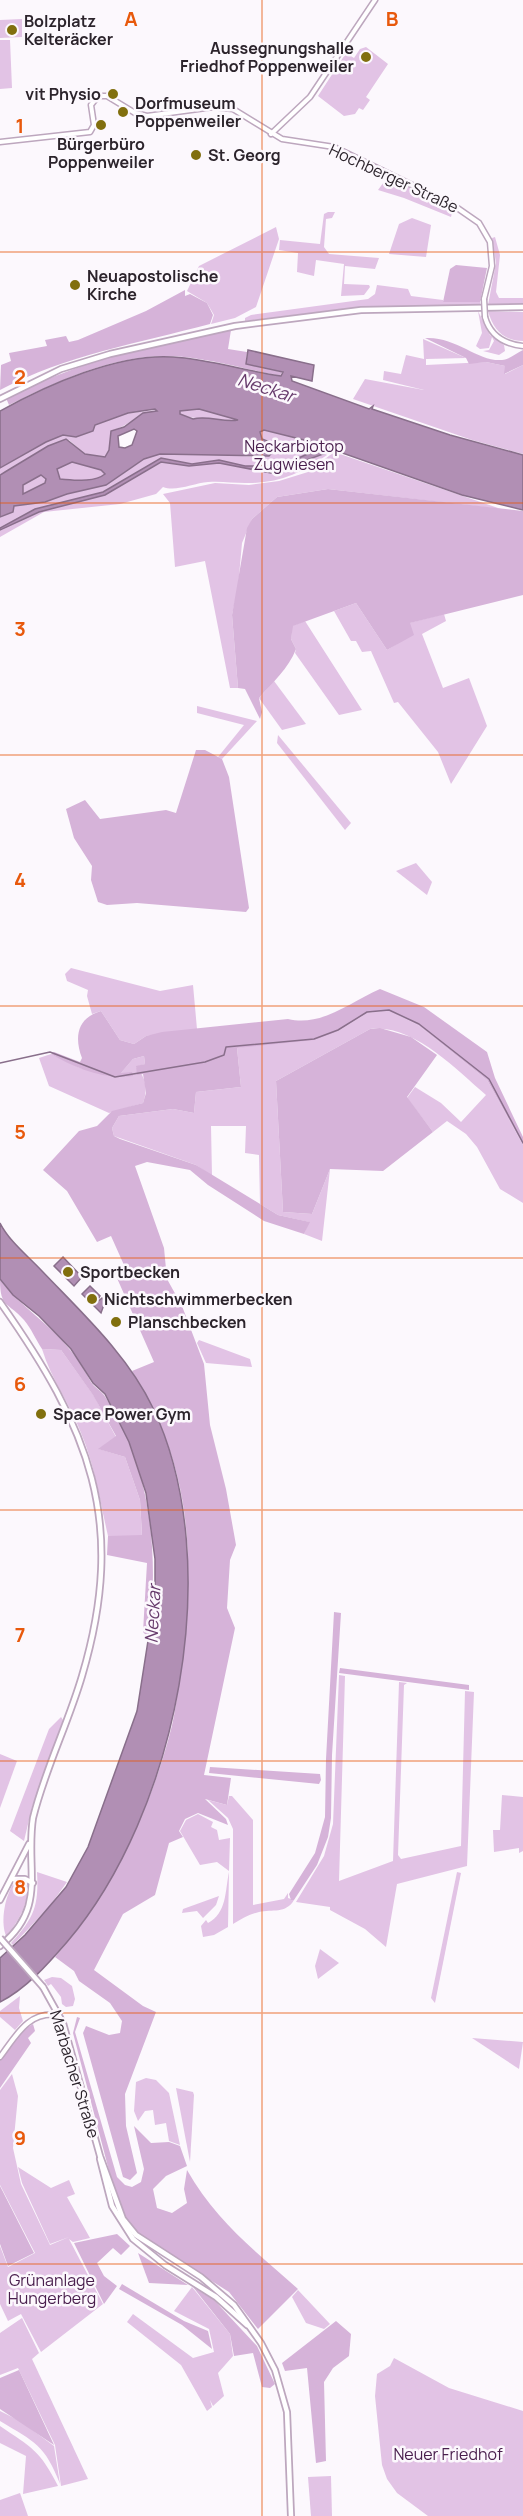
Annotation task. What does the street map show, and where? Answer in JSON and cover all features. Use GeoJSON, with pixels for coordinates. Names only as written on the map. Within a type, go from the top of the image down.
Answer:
{"type":"FeatureCollection","features":[{"type":"Feature","properties":{"kind":"main road"},"geometry":{"type":"LineString","coordinates":[[0,399],[62,369],[110,354],[235,326],[361,310],[523,308]]}},
{"type":"Feature","properties":{"kind":"main road"},"geometry":{"type":"LineString","coordinates":[[0,1302],[51,1378],[82,1444],[96,1493],[102,1557],[98,1607],[88,1656],[69,1718],[33,1818],[30,1842],[33,1883],[27,1915],[18,1929],[0,1946]]}},
{"type":"Feature","properties":{"kind":"main road"},"geometry":{"type":"LineString","coordinates":[[0,1900],[30,1842]]}},
{"type":"Feature","properties":{"kind":"main road"},"geometry":{"type":"LineString","coordinates":[[12,1879],[25,1879],[33,1883]]}},
{"type":"Feature","properties":{"kind":"main road","name":"Marbacher Straße"},"geometry":{"type":"LineString","coordinates":[[0,1938],[43,1987],[54,2002],[60,2016],[115,2214],[126,2231],[147,2252],[216,2297],[250,2327]]}},
{"type":"Feature","properties":{"kind":"main road","name":"Marbacher Straße"},"geometry":{"type":"LineString","coordinates":[[100,2156],[123,2219],[136,2235],[193,2272],[228,2299],[244,2315],[270,2358],[284,2395],[288,2424],[291,2516]]}},
{"type":"Feature","properties":{"kind":"main road"},"geometry":{"type":"LineString","coordinates":[[147,2252],[153,2247]]}},
{"type":"Feature","properties":{"kind":"main road"},"geometry":{"type":"LineString","coordinates":[[187,2278],[189,2272],[193,2272]]}},
{"type":"Feature","properties":{"kind":"street"},"geometry":{"type":"LineString","coordinates":[[271,134],[310,97],[375,0]]}},
{"type":"Feature","properties":{"kind":"street","name":"Hochberger Straße"},"geometry":{"type":"LineString","coordinates":[[0,142],[93,130],[93,100],[98,96],[107,96],[135,113],[151,117],[200,108],[227,107],[239,111],[271,134],[291,142],[326,145],[342,150],[460,208],[479,223],[488,236],[493,254],[484,299],[485,317],[490,329],[498,337],[511,344],[523,346]]}},
{"type":"Feature","properties":{"kind":"street"},"geometry":{"type":"LineString","coordinates":[[48,2014],[54,2002]]}},
{"type":"Feature","properties":{"kind":"street"},"geometry":{"type":"LineString","coordinates":[[0,2057],[29,2020],[48,2014],[60,2016]]}},
{"type":"Feature","properties":{"kind":"green space"},"geometry":{"type":"Polygon","coordinates":[[[22,19],[22,37],[0,38],[0,20],[22,19]]]}},
{"type":"Feature","properties":{"kind":"green space"},"geometry":{"type":"Polygon","coordinates":[[[0,40],[10,40],[12,88],[0,89],[0,40]]]}},
{"type":"Feature","properties":{"kind":"green space"},"geometry":{"type":"Polygon","coordinates":[[[366,47],[388,64],[366,97],[370,100],[363,110],[359,108],[355,114],[344,116],[318,96],[346,53],[354,58],[360,49],[366,47]]]}},
{"type":"Feature","properties":{"kind":"green space"},"geometry":{"type":"Polygon","coordinates":[[[389,175],[453,209],[451,217],[378,190],[389,175]]]}},
{"type":"Feature","properties":{"kind":"green space"},"geometry":{"type":"Polygon","coordinates":[[[335,212],[332,218],[326,219],[324,247],[329,254],[379,258],[375,269],[345,266],[344,284],[369,285],[364,295],[341,296],[344,264],[316,260],[314,276],[297,272],[298,253],[279,250],[280,240],[320,244],[324,214],[335,212]]]}},
{"type":"Feature","properties":{"kind":"green space"},"geometry":{"type":"Polygon","coordinates":[[[412,218],[431,225],[426,257],[389,254],[399,224],[412,218]]]}},
{"type":"Feature","properties":{"kind":"green space"},"geometry":{"type":"Polygon","coordinates":[[[276,227],[279,239],[256,307],[235,318],[211,324],[214,315],[207,303],[187,291],[199,266],[276,227]]]}},
{"type":"Feature","properties":{"kind":"green space"},"geometry":{"type":"Polygon","coordinates":[[[495,237],[500,255],[496,292],[499,298],[523,298],[523,304],[488,305],[496,263],[492,238],[495,237]]]}},
{"type":"Feature","properties":{"kind":"green space"},"geometry":{"type":"Polygon","coordinates":[[[377,285],[408,289],[411,296],[443,300],[443,302],[480,302],[480,305],[350,308],[245,321],[245,318],[251,315],[368,299],[375,294],[377,285]]]}},
{"type":"Feature","properties":{"kind":"green space"},"geometry":{"type":"Polygon","coordinates":[[[478,311],[490,335],[504,345],[505,351],[499,355],[483,351],[489,350],[494,341],[492,337],[489,348],[480,349],[476,346],[482,333],[478,311]]]}},
{"type":"Feature","properties":{"kind":"green space"},"geometry":{"type":"Polygon","coordinates":[[[488,311],[523,312],[523,341],[510,339],[500,333],[488,311]]]}},
{"type":"Feature","properties":{"kind":"green space"},"geometry":{"type":"Polygon","coordinates":[[[423,339],[466,358],[426,359],[426,365],[486,362],[505,366],[505,374],[523,365],[523,454],[472,440],[353,399],[365,379],[424,390],[383,380],[384,371],[401,374],[406,355],[424,359],[423,339]]]}},
{"type":"Feature","properties":{"kind":"green space"},"geometry":{"type":"Polygon","coordinates":[[[199,409],[239,420],[209,420],[180,414],[180,411],[199,409]]]}},
{"type":"Feature","properties":{"kind":"green space"},"geometry":{"type":"Polygon","coordinates":[[[157,410],[111,431],[109,450],[105,457],[85,454],[69,440],[48,446],[0,475],[0,468],[46,442],[63,435],[76,437],[93,431],[95,425],[128,413],[157,410]]]}},
{"type":"Feature","properties":{"kind":"green space","name":"Neckarbiotop Zugwiesen"},"geometry":{"type":"Polygon","coordinates":[[[264,430],[320,444],[323,446],[321,450],[327,455],[299,472],[268,482],[208,482],[179,488],[163,487],[156,494],[120,504],[44,512],[0,537],[0,517],[14,506],[45,502],[67,494],[106,485],[144,459],[160,454],[204,453],[255,457],[275,449],[272,441],[262,439],[260,432],[264,430]]]}},
{"type":"Feature","properties":{"kind":"green space"},"geometry":{"type":"Polygon","coordinates":[[[334,452],[501,509],[328,489],[277,497],[252,519],[242,543],[238,587],[232,615],[238,688],[230,688],[205,561],[175,567],[170,503],[163,494],[215,483],[249,485],[279,481],[308,472],[334,452]]]}},
{"type":"Feature","properties":{"kind":"green space"},"geometry":{"type":"Polygon","coordinates":[[[72,462],[101,470],[105,474],[90,480],[60,479],[56,469],[72,462]]]}},
{"type":"Feature","properties":{"kind":"green space"},"geometry":{"type":"Polygon","coordinates":[[[41,475],[46,479],[45,483],[23,495],[23,485],[41,475]]]}},
{"type":"Feature","properties":{"kind":"green space"},"geometry":{"type":"Polygon","coordinates":[[[356,603],[387,650],[397,644],[409,623],[444,614],[446,621],[422,634],[443,688],[469,678],[487,726],[451,784],[438,752],[398,702],[394,703],[371,651],[362,652],[356,641],[351,641],[334,611],[356,603]]]}},
{"type":"Feature","properties":{"kind":"green space"},"geometry":{"type":"Polygon","coordinates":[[[305,621],[362,710],[339,715],[295,653],[296,649],[291,639],[292,626],[305,621]]]}},
{"type":"Feature","properties":{"kind":"green space"},"geometry":{"type":"Polygon","coordinates":[[[274,681],[306,724],[282,730],[259,698],[274,681]]]}},
{"type":"Feature","properties":{"kind":"green space"},"geometry":{"type":"Polygon","coordinates":[[[197,706],[257,721],[222,759],[218,757],[244,725],[197,713],[197,706]]]}},
{"type":"Feature","properties":{"kind":"green space"},"geometry":{"type":"Polygon","coordinates":[[[278,735],[351,823],[345,830],[277,743],[278,735]]]}},
{"type":"Feature","properties":{"kind":"green space"},"geometry":{"type":"Polygon","coordinates":[[[416,863],[432,882],[427,895],[396,871],[416,863]]]}},
{"type":"Feature","properties":{"kind":"green space"},"geometry":{"type":"Polygon","coordinates":[[[71,968],[160,991],[193,985],[197,1029],[146,1036],[134,1044],[120,1040],[101,1011],[92,1014],[87,996],[88,990],[67,981],[65,974],[71,968]]]}},
{"type":"Feature","properties":{"kind":"green space"},"geometry":{"type":"Polygon","coordinates":[[[389,1010],[418,1025],[487,1080],[523,1145],[523,1203],[500,1189],[477,1147],[466,1134],[447,1121],[433,1132],[407,1098],[415,1087],[441,1103],[461,1122],[486,1095],[433,1050],[418,1041],[386,1029],[370,1029],[276,1081],[283,1212],[312,1214],[330,1169],[322,1241],[304,1234],[309,1222],[278,1215],[260,1204],[259,1155],[245,1153],[246,1126],[211,1126],[212,1176],[196,1165],[114,1136],[112,1128],[119,1116],[173,1109],[194,1113],[196,1092],[241,1087],[237,1048],[338,1031],[367,1013],[389,1010]]]}},
{"type":"Feature","properties":{"kind":"green space"},"geometry":{"type":"Polygon","coordinates":[[[51,1054],[80,1068],[120,1074],[133,1059],[144,1056],[145,1064],[136,1067],[145,1084],[143,1103],[109,1113],[49,1086],[39,1058],[51,1054]]]}},
{"type":"Feature","properties":{"kind":"green space"},"geometry":{"type":"Polygon","coordinates":[[[199,1340],[250,1359],[252,1367],[206,1363],[197,1343],[199,1340]]]}},
{"type":"Feature","properties":{"kind":"green space"},"geometry":{"type":"Polygon","coordinates":[[[42,1349],[61,1350],[94,1396],[116,1437],[99,1449],[125,1457],[140,1500],[142,1536],[108,1536],[86,1445],[77,1422],[50,1371],[42,1349]]]}},
{"type":"Feature","properties":{"kind":"green space"},"geometry":{"type":"Polygon","coordinates":[[[339,1675],[345,1676],[339,1881],[393,1861],[399,1682],[407,1683],[404,1685],[398,1855],[401,1859],[461,1846],[465,1691],[474,1692],[467,1866],[397,1884],[386,1947],[365,1929],[330,1910],[330,1907],[296,1902],[324,1856],[333,1824],[339,1675]]]}},
{"type":"Feature","properties":{"kind":"green space"},"geometry":{"type":"Polygon","coordinates":[[[61,1717],[63,1720],[32,1807],[24,1841],[10,1831],[49,1729],[61,1717]]]}},
{"type":"Feature","properties":{"kind":"green space"},"geometry":{"type":"Polygon","coordinates":[[[0,1754],[17,1761],[0,1808],[0,1754]]]}},
{"type":"Feature","properties":{"kind":"green space"},"geometry":{"type":"Polygon","coordinates":[[[502,1795],[523,1797],[523,1851],[519,1853],[519,1848],[494,1852],[493,1830],[500,1830],[502,1795]]]}},
{"type":"Feature","properties":{"kind":"green space"},"geometry":{"type":"Polygon","coordinates":[[[229,1796],[232,1796],[253,1820],[253,1905],[284,1899],[288,1893],[288,1898],[294,1900],[283,1909],[256,1913],[233,1924],[233,1829],[228,1818],[208,1800],[227,1805],[229,1796]]]}},
{"type":"Feature","properties":{"kind":"green space"},"geometry":{"type":"Polygon","coordinates":[[[198,1814],[213,1822],[211,1827],[217,1830],[219,1840],[230,1838],[229,1871],[217,1862],[200,1865],[180,1831],[186,1820],[198,1814]]]}},
{"type":"Feature","properties":{"kind":"green space"},"geometry":{"type":"Polygon","coordinates":[[[37,1872],[67,1882],[49,1907],[13,1945],[11,1943],[30,1919],[36,1903],[37,1872]]]}},
{"type":"Feature","properties":{"kind":"green space"},"geometry":{"type":"Polygon","coordinates":[[[229,1872],[228,1927],[214,1935],[203,1937],[201,1926],[206,1920],[208,1923],[214,1919],[222,1907],[229,1872]]]}},
{"type":"Feature","properties":{"kind":"green space"},"geometry":{"type":"Polygon","coordinates":[[[457,1872],[461,1873],[435,2003],[431,1998],[457,1872]]]}},
{"type":"Feature","properties":{"kind":"green space"},"geometry":{"type":"Polygon","coordinates":[[[15,1881],[28,1883],[27,1898],[19,1918],[6,1936],[3,1923],[4,1908],[15,1881]]]}},
{"type":"Feature","properties":{"kind":"green space"},"geometry":{"type":"Polygon","coordinates":[[[219,1896],[216,1905],[203,1918],[197,1911],[182,1913],[183,1909],[219,1896]]]}},
{"type":"Feature","properties":{"kind":"green space"},"geometry":{"type":"Polygon","coordinates":[[[320,1949],[339,1963],[318,1979],[315,1966],[320,1949]]]}},
{"type":"Feature","properties":{"kind":"green space"},"geometry":{"type":"Polygon","coordinates":[[[52,1977],[61,1978],[72,1986],[75,1999],[73,2006],[66,2007],[62,2004],[61,1997],[51,1984],[48,1986],[44,1980],[52,1977]]]}},
{"type":"Feature","properties":{"kind":"green space"},"geometry":{"type":"Polygon","coordinates":[[[20,1996],[19,2008],[23,2021],[15,2030],[0,2017],[0,2011],[20,1996]]]}},
{"type":"Feature","properties":{"kind":"green space"},"geometry":{"type":"Polygon","coordinates":[[[472,2038],[523,2042],[519,2069],[472,2038]]]}},
{"type":"Feature","properties":{"kind":"green space","name":"Grünanlage Hungerberg"},"geometry":{"type":"Polygon","coordinates":[[[12,2074],[18,2096],[13,2148],[21,2184],[50,2245],[69,2237],[50,2244],[22,2183],[18,2167],[51,2188],[69,2180],[75,2194],[67,2197],[90,2238],[73,2242],[69,2239],[103,2304],[41,2352],[21,2314],[8,2321],[0,2304],[0,2246],[8,2267],[35,2253],[0,2185],[0,2090],[12,2074]]]}},
{"type":"Feature","properties":{"kind":"green space"},"geometry":{"type":"Polygon","coordinates":[[[146,2078],[156,2080],[169,2093],[180,2145],[169,2141],[166,2123],[155,2125],[153,2110],[145,2111],[138,2121],[134,2111],[136,2082],[146,2078]]]}},
{"type":"Feature","properties":{"kind":"green space"},"geometry":{"type":"Polygon","coordinates":[[[176,2088],[193,2092],[194,2095],[190,2162],[176,2088]]]}},
{"type":"Feature","properties":{"kind":"green space"},"geometry":{"type":"Polygon","coordinates":[[[192,2287],[230,2334],[233,2356],[218,2373],[224,2396],[213,2406],[210,2400],[212,2407],[207,2411],[181,2365],[127,2322],[133,2314],[193,2358],[214,2352],[209,2329],[174,2311],[192,2287]]]}},
{"type":"Feature","properties":{"kind":"green space"},"geometry":{"type":"Polygon","coordinates":[[[298,2290],[330,2324],[324,2329],[306,2323],[292,2297],[298,2290]]]}},
{"type":"Feature","properties":{"kind":"green space"},"geometry":{"type":"Polygon","coordinates":[[[22,2318],[39,2353],[32,2359],[88,2479],[61,2486],[55,2445],[18,2368],[0,2375],[0,2333],[22,2318]]]}},
{"type":"Feature","properties":{"kind":"green space","name":"Neuer Friedhof"},"geometry":{"type":"Polygon","coordinates":[[[394,2358],[449,2388],[523,2411],[523,2516],[428,2516],[397,2493],[387,2479],[382,2465],[375,2396],[377,2374],[390,2366],[394,2358]]]}},
{"type":"Feature","properties":{"kind":"green space"},"geometry":{"type":"Polygon","coordinates":[[[0,2411],[20,2421],[54,2446],[60,2484],[44,2452],[0,2421],[0,2411]]]}},
{"type":"Feature","properties":{"kind":"green space"},"geometry":{"type":"Polygon","coordinates":[[[0,2426],[34,2450],[46,2464],[58,2486],[23,2494],[26,2456],[0,2443],[0,2426]]]}},
{"type":"Feature","properties":{"kind":"green space"},"geometry":{"type":"Polygon","coordinates":[[[331,2476],[332,2516],[311,2516],[308,2477],[331,2476]]]}},
{"type":"Feature","properties":{"kind":"green space"},"geometry":{"type":"Polygon","coordinates":[[[20,2493],[28,2516],[0,2516],[0,2500],[20,2493]]]}},
{"type":"Feature","properties":{"kind":"shaded area"},"geometry":{"type":"Polygon","coordinates":[[[456,265],[487,268],[480,302],[443,302],[450,269],[456,265]]]}},
{"type":"Feature","properties":{"kind":"shaded area"},"geometry":{"type":"Polygon","coordinates":[[[185,290],[185,296],[190,294],[207,303],[213,315],[210,324],[77,359],[0,390],[1,365],[11,361],[9,353],[47,346],[45,340],[66,336],[69,342],[78,340],[146,311],[185,290]]]}},
{"type":"Feature","properties":{"kind":"shaded area"},"geometry":{"type":"Polygon","coordinates":[[[231,330],[228,349],[247,352],[246,364],[282,372],[280,376],[199,359],[171,356],[150,357],[129,359],[87,371],[9,405],[6,398],[88,364],[173,341],[231,330]]]}},
{"type":"Feature","properties":{"kind":"shaded area"},"geometry":{"type":"Polygon","coordinates":[[[425,338],[447,341],[493,360],[507,359],[523,350],[523,365],[504,374],[505,366],[486,362],[469,364],[466,358],[425,338]]]}},
{"type":"Feature","properties":{"kind":"shaded area"},"geometry":{"type":"Polygon","coordinates":[[[328,489],[523,511],[523,595],[410,623],[414,635],[387,650],[356,603],[293,626],[291,639],[296,649],[285,669],[259,698],[262,712],[260,719],[245,689],[238,688],[232,615],[247,528],[252,519],[277,497],[328,489]]]}},
{"type":"Feature","properties":{"kind":"shaded area"},"geometry":{"type":"Polygon","coordinates":[[[196,750],[205,750],[222,759],[229,777],[249,908],[246,912],[137,903],[107,905],[98,902],[91,880],[92,866],[74,838],[66,809],[85,800],[100,819],[166,810],[176,813],[196,750]]]}},
{"type":"Feature","properties":{"kind":"shaded area"},"geometry":{"type":"Polygon","coordinates":[[[380,989],[424,1007],[487,1052],[495,1078],[523,1137],[523,1145],[487,1080],[418,1025],[389,1010],[367,1013],[338,1031],[314,1040],[237,1048],[241,1087],[196,1092],[194,1113],[173,1109],[119,1116],[112,1128],[114,1136],[120,1139],[196,1165],[278,1215],[310,1222],[304,1234],[264,1221],[208,1185],[190,1170],[147,1162],[135,1166],[164,1248],[167,1279],[182,1306],[204,1364],[210,1425],[226,1489],[236,1545],[230,1560],[227,1608],[235,1628],[204,1775],[231,1778],[227,1805],[205,1799],[226,1819],[228,1825],[198,1813],[185,1819],[179,1831],[183,1837],[169,1843],[155,1895],[123,1914],[94,1970],[143,2006],[156,2012],[125,2094],[126,2126],[137,2173],[130,2180],[123,2177],[83,2033],[86,2026],[109,2035],[120,2033],[122,2021],[110,2003],[79,1981],[74,1971],[55,1957],[109,1881],[138,1825],[160,1767],[172,1726],[178,1690],[187,1600],[187,1538],[182,1496],[169,1447],[132,1371],[154,1362],[113,1269],[124,1265],[111,1236],[97,1242],[67,1191],[43,1170],[79,1131],[97,1126],[112,1111],[143,1103],[146,1093],[143,1074],[137,1075],[136,1066],[145,1064],[144,1056],[133,1059],[121,1073],[132,1072],[133,1076],[122,1077],[90,1072],[51,1054],[54,1052],[80,1062],[82,1058],[78,1043],[79,1029],[87,1018],[101,1011],[120,1040],[134,1044],[146,1036],[162,1032],[288,1019],[312,1020],[336,1012],[380,989]]]}},
{"type":"Feature","properties":{"kind":"shaded area"},"geometry":{"type":"Polygon","coordinates":[[[380,1028],[411,1037],[437,1055],[407,1097],[433,1132],[383,1171],[330,1169],[312,1214],[283,1212],[276,1081],[370,1029],[380,1028]]]}},
{"type":"Feature","properties":{"kind":"shaded area"},"geometry":{"type":"Polygon","coordinates":[[[0,1280],[17,1299],[63,1341],[74,1355],[92,1384],[104,1395],[133,1451],[142,1481],[152,1543],[152,1607],[149,1638],[143,1632],[147,1563],[107,1555],[108,1536],[142,1535],[140,1500],[125,1457],[98,1449],[116,1436],[93,1395],[61,1350],[42,1349],[27,1323],[3,1300],[0,1280]]]}},
{"type":"Feature","properties":{"kind":"shaded area"},"geometry":{"type":"Polygon","coordinates":[[[334,1612],[341,1613],[332,1755],[331,1818],[328,1837],[317,1865],[294,1900],[291,1900],[289,1894],[315,1853],[325,1817],[334,1612]]]}},
{"type":"Feature","properties":{"kind":"shaded area"},"geometry":{"type":"Polygon","coordinates":[[[340,1668],[469,1685],[469,1690],[339,1673],[340,1668]]]}},
{"type":"Feature","properties":{"kind":"shaded area"},"geometry":{"type":"Polygon","coordinates":[[[210,1767],[320,1774],[321,1780],[319,1784],[209,1773],[210,1767]]]}},
{"type":"Feature","properties":{"kind":"shaded area"},"geometry":{"type":"Polygon","coordinates":[[[77,2017],[80,2018],[75,2032],[117,2177],[125,2185],[132,2187],[141,2182],[144,2169],[134,2126],[151,2143],[169,2142],[180,2146],[187,2166],[166,2176],[153,2189],[157,2208],[172,2213],[187,2203],[184,2189],[187,2170],[198,2188],[224,2220],[298,2289],[258,2329],[229,2292],[138,2234],[125,2220],[113,2186],[73,2033],[77,2017]]]}},
{"type":"Feature","properties":{"kind":"shaded area"},"geometry":{"type":"Polygon","coordinates":[[[33,2024],[35,2031],[28,2038],[31,2043],[0,2088],[0,2060],[23,2030],[33,2024]]]}},
{"type":"Feature","properties":{"kind":"shaded area"},"geometry":{"type":"Polygon","coordinates":[[[0,2186],[34,2253],[8,2266],[0,2244],[0,2186]]]}},
{"type":"Feature","properties":{"kind":"shaded area"},"geometry":{"type":"Polygon","coordinates":[[[117,2234],[130,2246],[121,2255],[113,2248],[97,2263],[104,2276],[117,2286],[104,2304],[74,2243],[117,2234]]]}},
{"type":"Feature","properties":{"kind":"shaded area"},"geometry":{"type":"Polygon","coordinates":[[[138,2253],[188,2285],[149,2283],[138,2253]]]}},
{"type":"Feature","properties":{"kind":"shaded area"},"geometry":{"type":"Polygon","coordinates":[[[122,2284],[184,2321],[208,2331],[212,2349],[182,2325],[119,2289],[122,2284]]]}},
{"type":"Feature","properties":{"kind":"shaded area"},"geometry":{"type":"Polygon","coordinates":[[[193,2287],[214,2300],[257,2346],[275,2384],[270,2388],[262,2387],[253,2353],[234,2356],[230,2334],[193,2287]]]}},
{"type":"Feature","properties":{"kind":"shaded area"},"geometry":{"type":"Polygon","coordinates":[[[336,2321],[351,2334],[349,2356],[333,2368],[324,2382],[326,2461],[316,2463],[307,2368],[285,2371],[282,2363],[336,2321]]]}},
{"type":"Feature","properties":{"kind":"shaded area"},"geometry":{"type":"Polygon","coordinates":[[[19,2370],[54,2445],[0,2409],[0,2378],[19,2370]]]}},
{"type":"Feature","properties":{"kind":"water","name":"Neckar"},"geometry":{"type":"Polygon","coordinates":[[[248,350],[314,365],[312,381],[291,376],[292,381],[369,409],[373,406],[372,409],[450,435],[523,455],[523,510],[462,495],[334,450],[271,473],[219,463],[189,466],[161,462],[105,495],[39,512],[0,530],[35,509],[103,492],[161,458],[192,464],[219,460],[245,466],[266,466],[287,463],[319,449],[322,446],[320,444],[264,430],[260,432],[262,439],[275,444],[275,449],[269,456],[160,454],[144,459],[106,485],[67,494],[45,502],[14,506],[13,512],[0,517],[0,475],[48,446],[66,439],[85,454],[105,457],[109,450],[111,431],[124,427],[143,413],[157,411],[155,409],[128,413],[95,425],[93,431],[76,437],[63,435],[0,468],[0,411],[61,381],[106,365],[129,360],[173,357],[281,376],[283,372],[246,364],[248,350]],[[199,409],[180,411],[180,414],[193,419],[238,420],[199,409]],[[134,429],[118,436],[119,447],[125,448],[132,445],[137,431],[134,429]],[[72,462],[57,469],[60,479],[90,480],[105,474],[101,470],[72,462]],[[41,475],[23,485],[23,494],[45,483],[46,479],[41,475]]]}},
{"type":"Feature","properties":{"kind":"water","name":"Neckar"},"geometry":{"type":"Polygon","coordinates":[[[0,1223],[14,1242],[88,1318],[117,1352],[131,1370],[153,1408],[175,1470],[186,1539],[187,1612],[179,1685],[162,1757],[137,1826],[105,1888],[67,1942],[28,1983],[0,2002],[0,1958],[25,1935],[66,1887],[88,1847],[137,1711],[155,1596],[155,1559],[146,1493],[129,1442],[105,1394],[93,1383],[71,1349],[39,1316],[13,1295],[0,1279],[0,1223]]]}},
{"type":"Feature","properties":{"kind":"water","name":"Sportbecken"},"geometry":{"type":"Polygon","coordinates":[[[63,1257],[82,1277],[74,1286],[54,1266],[63,1257]]]}},
{"type":"Feature","properties":{"kind":"water","name":"Nichtschwimmerbecken"},"geometry":{"type":"Polygon","coordinates":[[[90,1286],[100,1296],[96,1303],[102,1298],[105,1302],[101,1313],[82,1294],[90,1286]]]}},
{"type":"Feature","properties":{"kind":"waterway"},"geometry":{"type":"LineString","coordinates":[[0,1063],[50,1052],[115,1077],[205,1062],[224,1055],[226,1047],[314,1039],[338,1030],[367,1012],[389,1010],[419,1024],[489,1079],[523,1143]]}},
{"type":"Feature","properties":{"kind":"place","name":"Bolzplatz Kelteräcker"},"geometry":{"type":"Point","coordinates":[12,30]}},
{"type":"Feature","properties":{"kind":"place","name":"Aussegnungshalle Friedhof Poppenweiler"},"geometry":{"type":"Point","coordinates":[366,57]}},
{"type":"Feature","properties":{"kind":"place","name":"vit Physio"},"geometry":{"type":"Point","coordinates":[113,94]}},
{"type":"Feature","properties":{"kind":"place","name":"Dorfmuseum Poppenweiler"},"geometry":{"type":"Point","coordinates":[123,112]}},
{"type":"Feature","properties":{"kind":"place","name":"Bürgerbüro Poppenweiler"},"geometry":{"type":"Point","coordinates":[101,125]}},
{"type":"Feature","properties":{"kind":"place","name":"St. Georg"},"geometry":{"type":"Point","coordinates":[196,155]}},
{"type":"Feature","properties":{"kind":"place","name":"Neuapostolische Kirche"},"geometry":{"type":"Point","coordinates":[75,285]}},
{"type":"Feature","properties":{"kind":"place","name":"Sportbecken"},"geometry":{"type":"Point","coordinates":[68,1272]}},
{"type":"Feature","properties":{"kind":"place","name":"Nichtschwimmerbecken"},"geometry":{"type":"Point","coordinates":[92,1299]}},
{"type":"Feature","properties":{"kind":"place","name":"Planschbecken"},"geometry":{"type":"Point","coordinates":[116,1322]}},
{"type":"Feature","properties":{"kind":"place","name":"Space Power Gym"},"geometry":{"type":"Point","coordinates":[41,1414]}}]}
